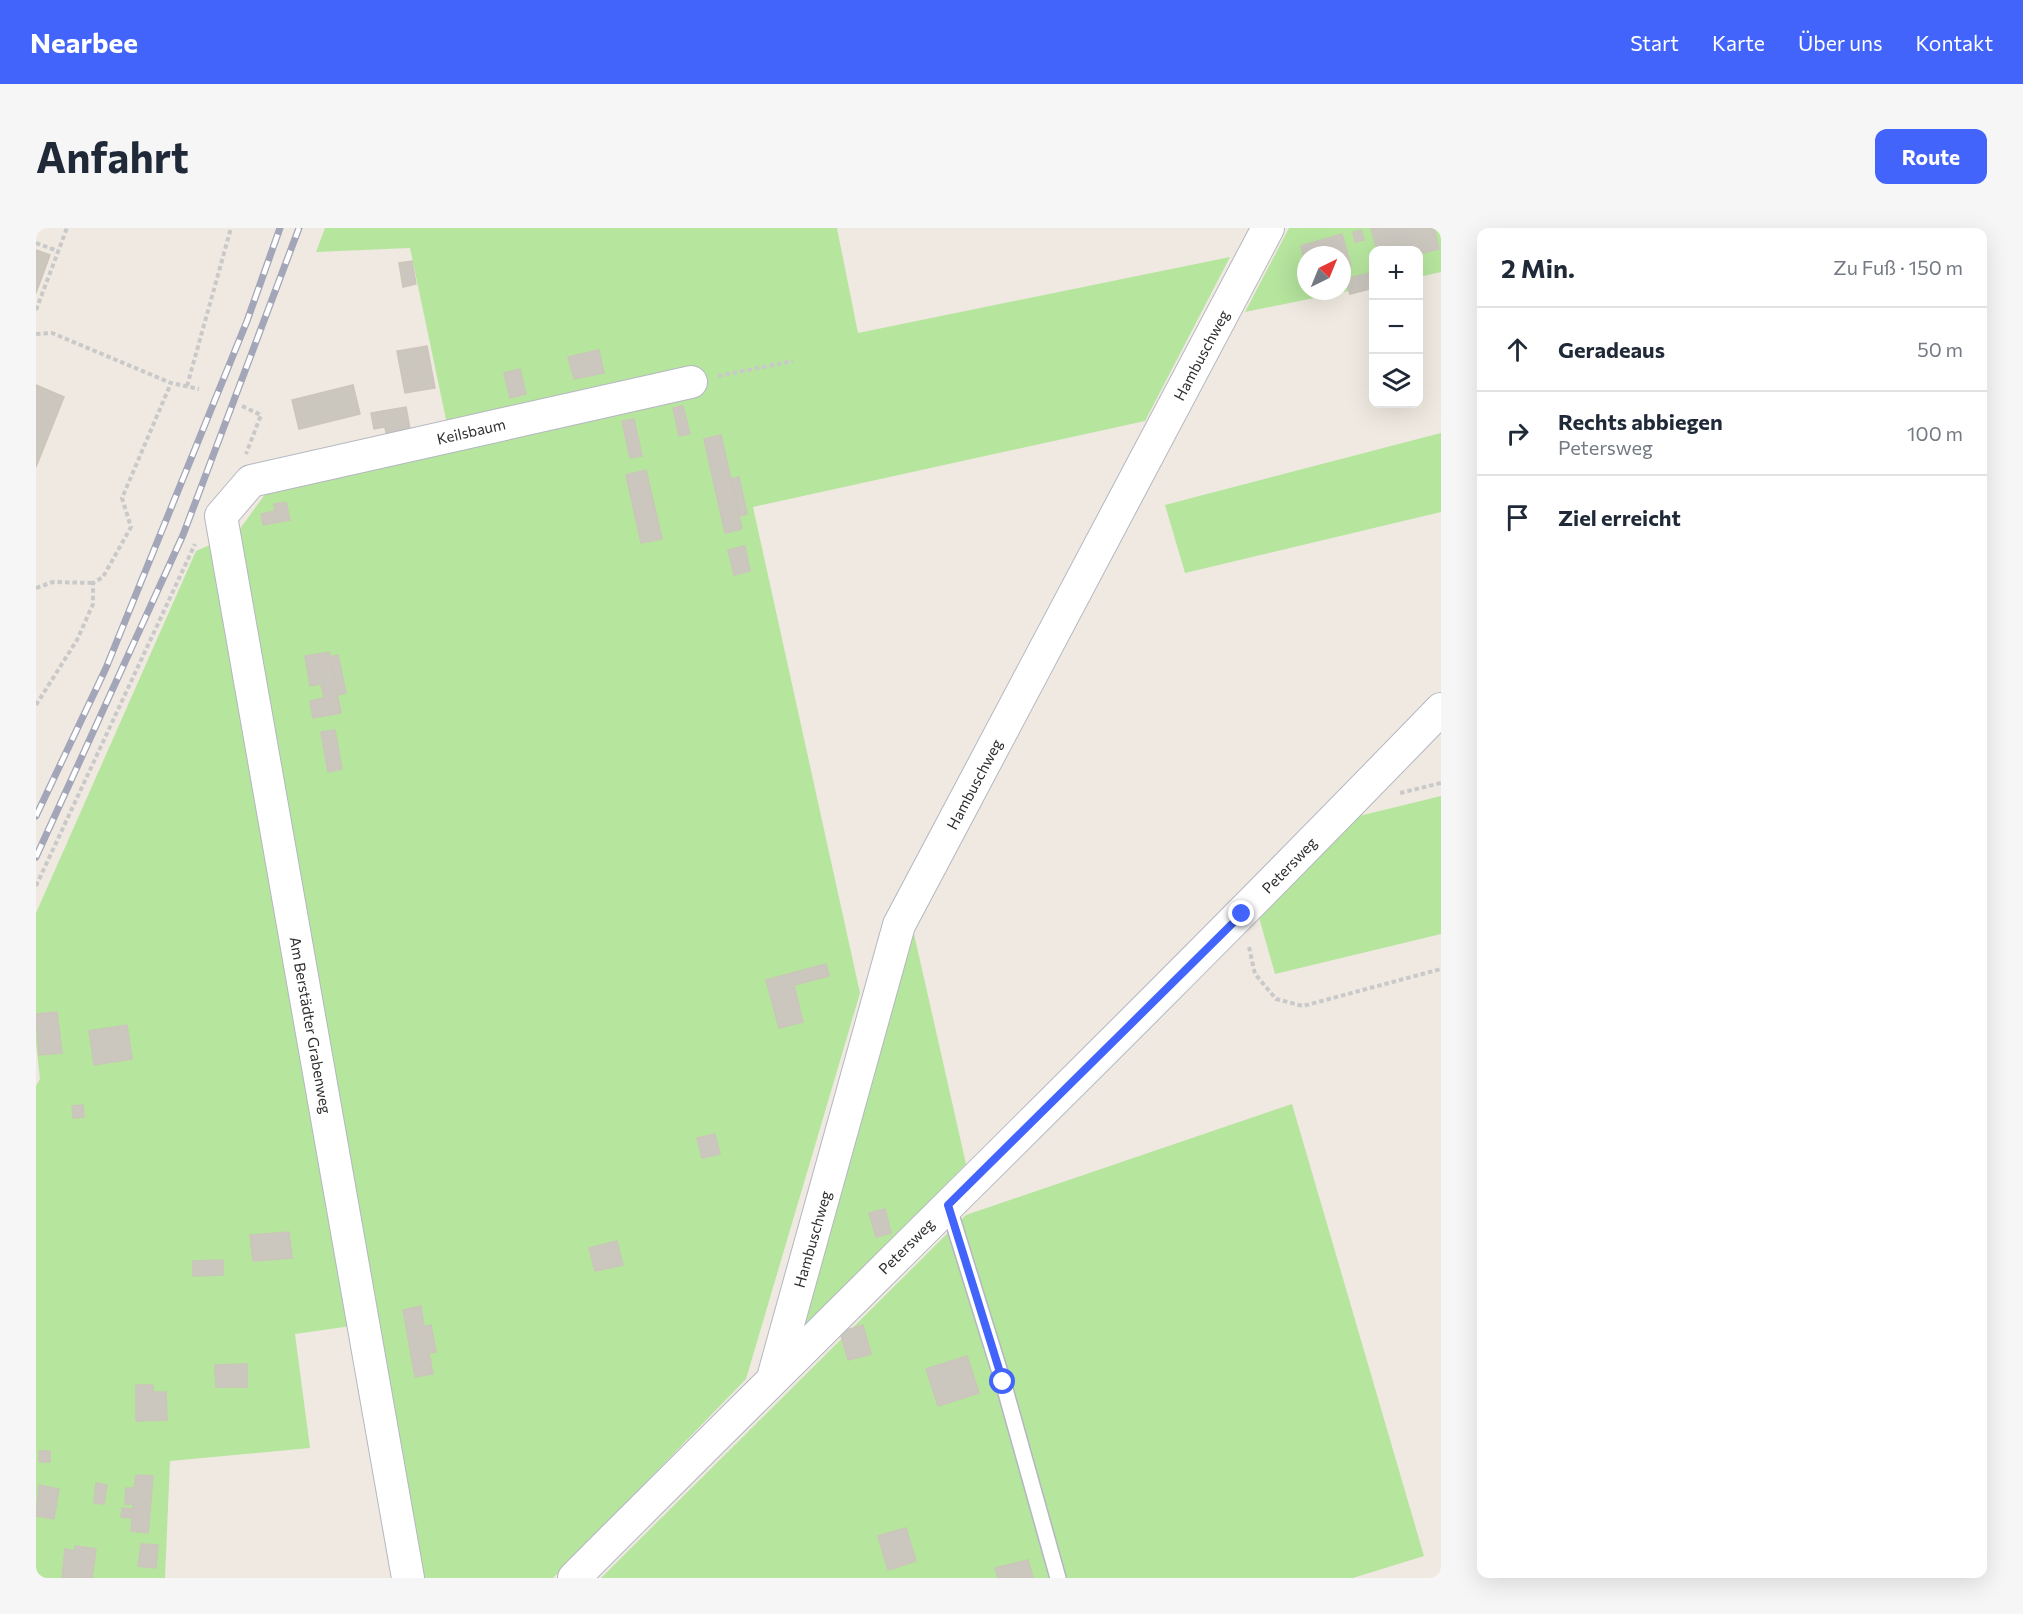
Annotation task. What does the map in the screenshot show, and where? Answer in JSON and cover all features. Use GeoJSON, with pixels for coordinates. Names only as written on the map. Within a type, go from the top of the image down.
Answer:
{"type":"FeatureCollection","features":[{"type":"Feature","properties":{"kind":"street","name":"Hambuschweg"},"geometry":{"type":"LineString","coordinates":[[773,1377],[899,925],[1268,228]]}},
{"type":"Feature","properties":{"kind":"street","name":"Keilsbaum"},"geometry":{"type":"LineString","coordinates":[[221,516],[251,481],[691,382]]}},
{"type":"Feature","properties":{"kind":"street","name":"Am Berstädter Grabenweg"},"geometry":{"type":"LineString","coordinates":[[221,516],[408,1578]]}},
{"type":"Feature","properties":{"kind":"street","name":"Petersweg"},"geometry":{"type":"LineString","coordinates":[[574,1578],[773,1377],[1242,914],[1441,709]]}},
{"type":"Feature","properties":{"kind":"lane"},"geometry":{"type":"LineString","coordinates":[[948,1205],[1003,1382],[1058,1578]]}},
{"type":"Feature","properties":{"kind":"path"},"geometry":{"type":"LineString","coordinates":[[36,310],[67,228]]}},
{"type":"Feature","properties":{"kind":"path"},"geometry":{"type":"LineString","coordinates":[[187,387],[230,231]]}},
{"type":"Feature","properties":{"kind":"path"},"geometry":{"type":"LineString","coordinates":[[36,243],[58,251]]}},
{"type":"Feature","properties":{"kind":"path"},"geometry":{"type":"LineString","coordinates":[[36,334],[52,333],[171,383],[200,390]]}},
{"type":"Feature","properties":{"kind":"path"},"geometry":{"type":"LineString","coordinates":[[691,382],[792,361]]}},
{"type":"Feature","properties":{"kind":"path"},"geometry":{"type":"LineString","coordinates":[[36,588],[53,582],[93,583],[103,577],[130,526],[122,498],[171,383]]}},
{"type":"Feature","properties":{"kind":"path"},"geometry":{"type":"LineString","coordinates":[[36,886],[209,515],[221,516]]}},
{"type":"Feature","properties":{"kind":"path"},"geometry":{"type":"LineString","coordinates":[[36,705],[77,640],[93,604],[93,583]]}},
{"type":"Feature","properties":{"kind":"path"},"geometry":{"type":"LineString","coordinates":[[1242,914],[1255,974],[1276,999],[1303,1006],[1441,969]]}},
{"type":"Feature","properties":{"kind":"green space"},"geometry":{"type":"Polygon","coordinates":[[[325,228],[837,228],[858,333],[1230,257],[1145,421],[753,507],[860,993],[746,1379],[553,1578],[421,1578],[372,1323],[295,1334],[310,1448],[170,1461],[165,1578],[36,1578],[36,1086],[40,1079],[36,1043],[36,913],[196,551],[237,533],[271,486],[452,448],[410,248],[316,252],[325,228]]]}},
{"type":"Feature","properties":{"kind":"green space"},"geometry":{"type":"Polygon","coordinates":[[[1289,228],[1441,228],[1441,272],[1423,276],[1423,246],[1369,246],[1369,287],[1351,290],[1351,246],[1297,246],[1297,300],[1304,300],[1245,312],[1289,228]]]}},
{"type":"Feature","properties":{"kind":"green space"},"geometry":{"type":"Polygon","coordinates":[[[1441,433],[1441,512],[1185,573],[1165,505],[1441,433]]]}},
{"type":"Feature","properties":{"kind":"green space"},"geometry":{"type":"Polygon","coordinates":[[[1441,796],[1441,934],[1275,974],[1258,914],[1355,817],[1441,796]]]}},
{"type":"Feature","properties":{"kind":"green space"},"geometry":{"type":"Polygon","coordinates":[[[912,925],[966,1164],[799,1335],[912,925]]]}},
{"type":"Feature","properties":{"kind":"green space"},"geometry":{"type":"Polygon","coordinates":[[[1292,1104],[1424,1556],[1353,1578],[601,1578],[966,1215],[1292,1104]]]}},
{"type":"Feature","properties":{"kind":"building"},"geometry":{"type":"Polygon","coordinates":[[[1371,228],[1434,228],[1439,249],[1423,253],[1423,246],[1376,246],[1371,228]]]}},
{"type":"Feature","properties":{"kind":"building"},"geometry":{"type":"Polygon","coordinates":[[[1361,230],[1364,240],[1355,242],[1353,232],[1361,230]]]}},
{"type":"Feature","properties":{"kind":"building"},"geometry":{"type":"Polygon","coordinates":[[[1342,234],[1345,246],[1301,246],[1342,234]]]}},
{"type":"Feature","properties":{"kind":"building"},"geometry":{"type":"Polygon","coordinates":[[[36,250],[50,255],[36,293],[36,250]]]}},
{"type":"Feature","properties":{"kind":"building"},"geometry":{"type":"Polygon","coordinates":[[[412,261],[416,284],[403,287],[399,263],[412,261]]]}},
{"type":"Feature","properties":{"kind":"building"},"geometry":{"type":"Polygon","coordinates":[[[1369,273],[1369,289],[1351,294],[1351,278],[1369,273]]]}},
{"type":"Feature","properties":{"kind":"building"},"geometry":{"type":"Polygon","coordinates":[[[427,346],[435,388],[405,393],[397,351],[427,346]]]}},
{"type":"Feature","properties":{"kind":"building"},"geometry":{"type":"Polygon","coordinates":[[[599,350],[604,373],[574,379],[568,357],[599,350]]]}},
{"type":"Feature","properties":{"kind":"building"},"geometry":{"type":"Polygon","coordinates":[[[520,369],[526,394],[510,398],[504,373],[520,369]]]}},
{"type":"Feature","properties":{"kind":"building"},"geometry":{"type":"Polygon","coordinates":[[[36,385],[64,397],[36,467],[36,385]]]}},
{"type":"Feature","properties":{"kind":"building"},"geometry":{"type":"Polygon","coordinates":[[[353,385],[360,414],[299,429],[292,400],[353,385]]]}},
{"type":"Feature","properties":{"kind":"building"},"geometry":{"type":"Polygon","coordinates":[[[683,406],[690,434],[679,436],[673,408],[683,406]]]}},
{"type":"Feature","properties":{"kind":"building"},"geometry":{"type":"Polygon","coordinates":[[[406,407],[410,429],[386,433],[382,411],[406,407]]]}},
{"type":"Feature","properties":{"kind":"building"},"geometry":{"type":"Polygon","coordinates":[[[382,411],[385,427],[374,429],[371,413],[382,411]]]}},
{"type":"Feature","properties":{"kind":"building"},"geometry":{"type":"Polygon","coordinates":[[[634,419],[642,456],[630,458],[622,421],[634,419]]]}},
{"type":"Feature","properties":{"kind":"building"},"geometry":{"type":"Polygon","coordinates":[[[721,435],[742,529],[725,533],[704,439],[721,435]]]}},
{"type":"Feature","properties":{"kind":"building"},"geometry":{"type":"Polygon","coordinates":[[[646,470],[662,539],[641,543],[626,475],[646,470]]]}},
{"type":"Feature","properties":{"kind":"building"},"geometry":{"type":"Polygon","coordinates":[[[739,477],[747,514],[740,516],[732,479],[739,477]]]}},
{"type":"Feature","properties":{"kind":"building"},"geometry":{"type":"Polygon","coordinates":[[[286,502],[290,520],[263,525],[261,514],[275,511],[274,504],[286,502]]]}},
{"type":"Feature","properties":{"kind":"building"},"geometry":{"type":"Polygon","coordinates":[[[745,546],[750,571],[734,575],[728,550],[745,546]]]}},
{"type":"Feature","properties":{"kind":"building"},"geometry":{"type":"Polygon","coordinates":[[[329,652],[341,713],[313,718],[310,701],[324,698],[321,684],[310,686],[305,656],[329,652]]]}},
{"type":"Feature","properties":{"kind":"building"},"geometry":{"type":"Polygon","coordinates":[[[338,655],[346,693],[338,695],[330,657],[338,655]]]}},
{"type":"Feature","properties":{"kind":"building"},"geometry":{"type":"Polygon","coordinates":[[[335,730],[342,769],[328,772],[321,732],[335,730]]]}},
{"type":"Feature","properties":{"kind":"building"},"geometry":{"type":"Polygon","coordinates":[[[826,964],[829,976],[794,985],[803,1022],[779,1028],[766,980],[826,964]]]}},
{"type":"Feature","properties":{"kind":"building"},"geometry":{"type":"Polygon","coordinates":[[[57,1012],[62,1053],[39,1055],[36,1014],[57,1012]]]}},
{"type":"Feature","properties":{"kind":"building"},"geometry":{"type":"Polygon","coordinates":[[[127,1025],[132,1059],[94,1065],[89,1031],[127,1025]]]}},
{"type":"Feature","properties":{"kind":"building"},"geometry":{"type":"Polygon","coordinates":[[[83,1105],[84,1117],[73,1118],[72,1106],[83,1105]]]}},
{"type":"Feature","properties":{"kind":"building"},"geometry":{"type":"Polygon","coordinates":[[[715,1134],[720,1154],[702,1158],[697,1138],[715,1134]]]}},
{"type":"Feature","properties":{"kind":"building"},"geometry":{"type":"Polygon","coordinates":[[[885,1209],[891,1233],[876,1237],[869,1213],[885,1209]]]}},
{"type":"Feature","properties":{"kind":"building"},"geometry":{"type":"Polygon","coordinates":[[[289,1232],[292,1258],[253,1261],[250,1235],[289,1232]]]}},
{"type":"Feature","properties":{"kind":"building"},"geometry":{"type":"Polygon","coordinates":[[[617,1241],[623,1265],[595,1271],[589,1248],[617,1241]]]}},
{"type":"Feature","properties":{"kind":"building"},"geometry":{"type":"Polygon","coordinates":[[[223,1260],[223,1275],[193,1276],[193,1261],[223,1260]]]}},
{"type":"Feature","properties":{"kind":"building"},"geometry":{"type":"Polygon","coordinates":[[[421,1306],[424,1327],[431,1325],[436,1352],[429,1353],[433,1374],[415,1377],[403,1310],[421,1306]]]}},
{"type":"Feature","properties":{"kind":"building"},"geometry":{"type":"Polygon","coordinates":[[[863,1325],[871,1354],[848,1360],[840,1332],[863,1325]]]}},
{"type":"Feature","properties":{"kind":"building"},"geometry":{"type":"Polygon","coordinates":[[[967,1356],[979,1393],[938,1406],[926,1369],[967,1356]]]}},
{"type":"Feature","properties":{"kind":"building"},"geometry":{"type":"Polygon","coordinates":[[[247,1364],[247,1387],[216,1387],[215,1365],[247,1364]]]}},
{"type":"Feature","properties":{"kind":"building"},"geometry":{"type":"Polygon","coordinates":[[[136,1385],[153,1385],[153,1392],[166,1392],[167,1420],[136,1421],[136,1385]]]}},
{"type":"Feature","properties":{"kind":"building"},"geometry":{"type":"Polygon","coordinates":[[[39,1451],[50,1451],[50,1462],[39,1462],[39,1451]]]}},
{"type":"Feature","properties":{"kind":"building"},"geometry":{"type":"Polygon","coordinates":[[[136,1475],[153,1476],[148,1533],[131,1531],[133,1504],[125,1504],[126,1488],[134,1488],[136,1475]]]}},
{"type":"Feature","properties":{"kind":"building"},"geometry":{"type":"Polygon","coordinates":[[[96,1483],[107,1485],[104,1504],[94,1503],[96,1483]]]}},
{"type":"Feature","properties":{"kind":"building"},"geometry":{"type":"Polygon","coordinates":[[[39,1485],[59,1489],[54,1519],[36,1516],[39,1485]]]}},
{"type":"Feature","properties":{"kind":"building"},"geometry":{"type":"Polygon","coordinates":[[[122,1508],[132,1509],[131,1518],[121,1517],[122,1508]]]}},
{"type":"Feature","properties":{"kind":"building"},"geometry":{"type":"Polygon","coordinates":[[[906,1528],[916,1561],[888,1570],[878,1536],[906,1528]]]}},
{"type":"Feature","properties":{"kind":"building"},"geometry":{"type":"Polygon","coordinates":[[[141,1544],[158,1545],[156,1568],[138,1566],[141,1544]]]}},
{"type":"Feature","properties":{"kind":"building"},"geometry":{"type":"Polygon","coordinates":[[[75,1546],[96,1549],[92,1578],[62,1578],[65,1549],[74,1551],[75,1546]]]}},
{"type":"Feature","properties":{"kind":"building"},"geometry":{"type":"Polygon","coordinates":[[[1028,1560],[1033,1578],[998,1578],[995,1568],[1028,1560]]]}},
{"type":"Feature","properties":{"kind":"railway"},"geometry":{"type":"LineString","coordinates":[[36,816],[106,668],[247,321],[280,228]]}},
{"type":"Feature","properties":{"kind":"railway"},"geometry":{"type":"LineString","coordinates":[[36,857],[183,535],[299,228]]}},
{"type":"Feature","properties":{"kind":"route"},"geometry":{"type":"LineString","coordinates":[[1003,1382],[948,1205],[1242,914]]}}]}
